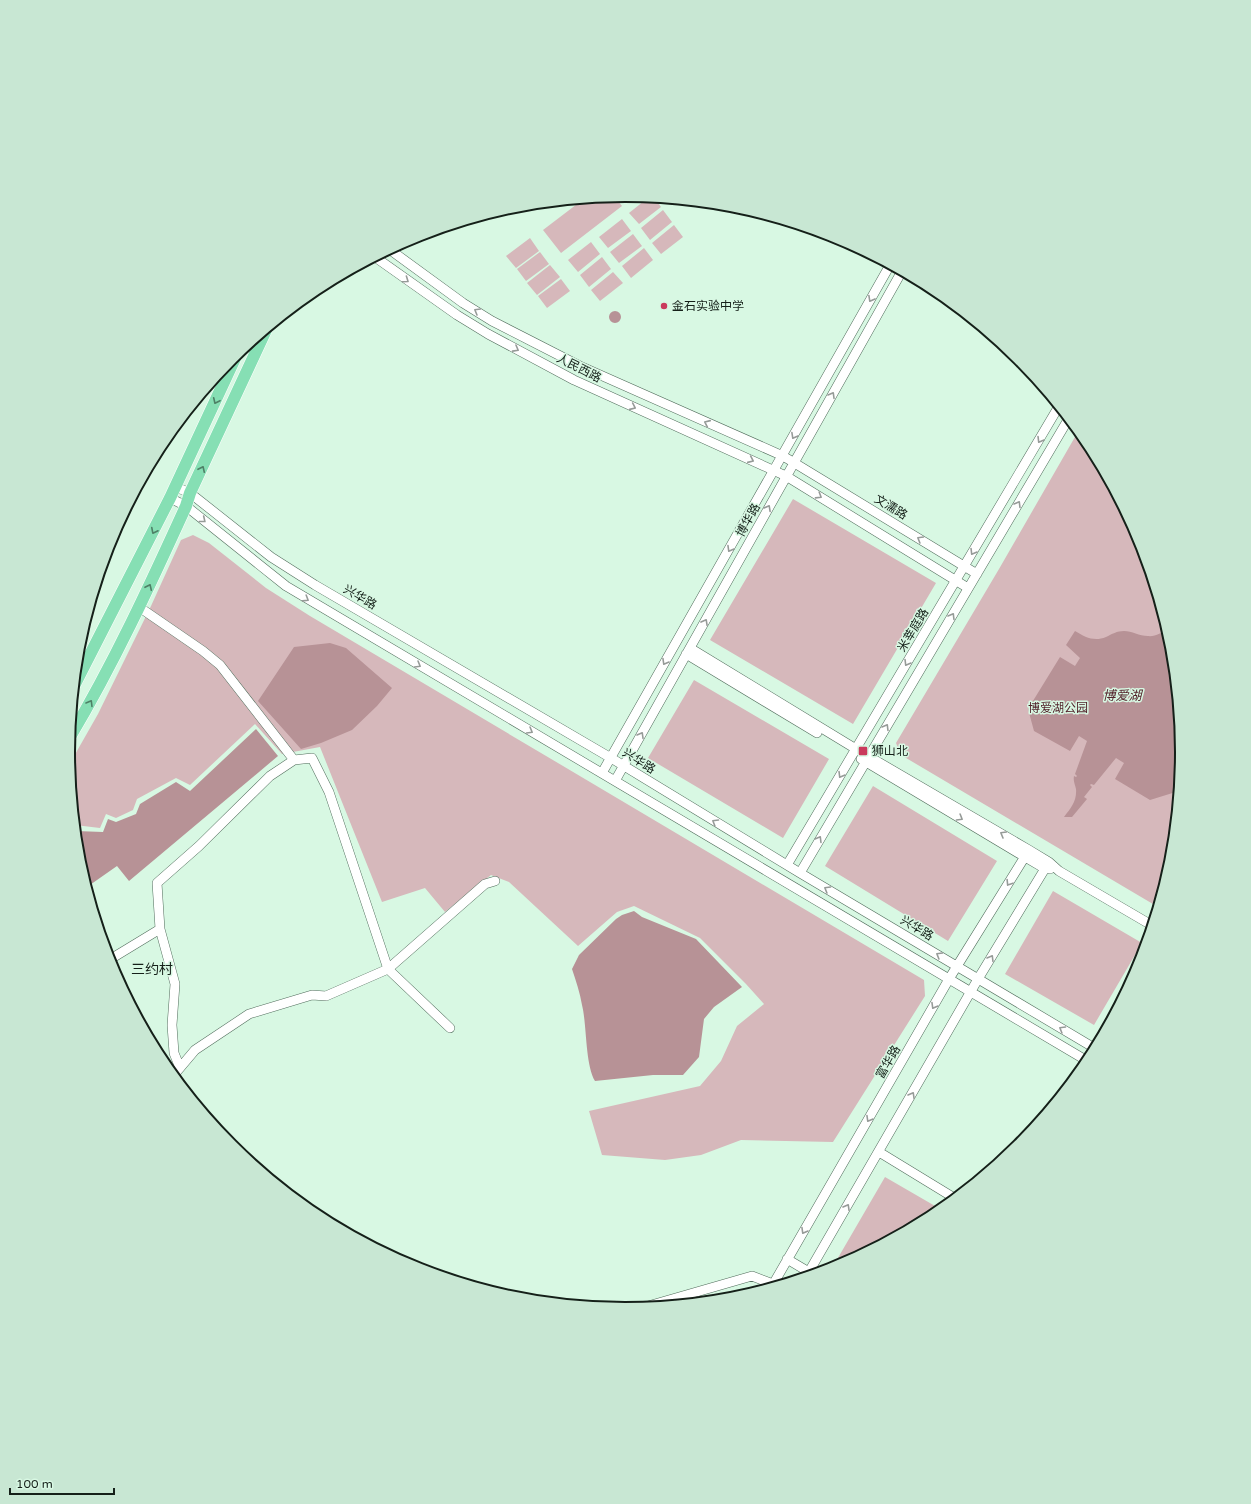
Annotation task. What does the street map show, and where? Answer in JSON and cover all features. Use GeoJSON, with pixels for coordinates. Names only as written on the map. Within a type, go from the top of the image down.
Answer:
{"type":"FeatureCollection","features":[{"type":"Feature","properties":{"kind":"main road"},"geometry":{"type":"LineString","coordinates":[[76,727],[94,697],[140,607],[186,506],[190,493],[262,339]]}},
{"type":"Feature","properties":{"kind":"main road"},"geometry":{"type":"LineString","coordinates":[[81,671],[176,487],[230,370]]}},
{"type":"Feature","properties":{"kind":"street","name":"文濡路"},"geometry":{"type":"LineString","coordinates":[[394,253],[463,303],[499,324],[580,366],[783,456],[977,574]]}},
{"type":"Feature","properties":{"kind":"street","name":"人民西路"},"geometry":{"type":"LineString","coordinates":[[378,260],[457,315],[574,380],[786,476]]}},
{"type":"Feature","properties":{"kind":"street","name":"博华路"},"geometry":{"type":"LineString","coordinates":[[602,773],[783,456],[888,268]]}},
{"type":"Feature","properties":{"kind":"street","name":"博华路"},"geometry":{"type":"LineString","coordinates":[[615,781],[900,274]]}},
{"type":"Feature","properties":{"kind":"street","name":"米莘庭路"},"geometry":{"type":"LineString","coordinates":[[787,865],[1056,410]]}},
{"type":"Feature","properties":{"kind":"street"},"geometry":{"type":"LineString","coordinates":[[800,873],[1066,423]]}},
{"type":"Feature","properties":{"kind":"street"},"geometry":{"type":"LineString","coordinates":[[786,476],[968,588]]}},
{"type":"Feature","properties":{"kind":"street","name":"兴华路"},"geometry":{"type":"LineString","coordinates":[[176,487],[190,493],[271,557],[290,569],[611,758],[800,873],[1091,1045]]}},
{"type":"Feature","properties":{"kind":"street"},"geometry":{"type":"LineString","coordinates":[[170,498],[186,506],[286,586],[1083,1058]]}},
{"type":"Feature","properties":{"kind":"street"},"geometry":{"type":"LineString","coordinates":[[140,607],[203,651],[220,665],[294,760]]}},
{"type":"Feature","properties":{"kind":"street"},"geometry":{"type":"LineString","coordinates":[[688,651],[855,752],[1148,924]]}},
{"type":"Feature","properties":{"kind":"street"},"geometry":{"type":"LineString","coordinates":[[180,1068],[174,1053],[172,1025],[175,984],[160,930],[157,883],[199,846],[270,776],[294,760],[312,758],[329,792],[388,970],[450,1028]]}},
{"type":"Feature","properties":{"kind":"street","name":"富华路"},"geometry":{"type":"LineString","coordinates":[[774,1282],[957,966],[1027,853]]}},
{"type":"Feature","properties":{"kind":"street"},"geometry":{"type":"LineString","coordinates":[[813,1269],[978,979],[1046,865]]}},
{"type":"Feature","properties":{"kind":"street"},"geometry":{"type":"LineString","coordinates":[[177,1071],[195,1050],[249,1014],[312,995],[326,996],[388,970],[485,884],[495,880]]}},
{"type":"Feature","properties":{"kind":"street"},"geometry":{"type":"LineString","coordinates":[[115,957],[160,930]]}},
{"type":"Feature","properties":{"kind":"street"},"geometry":{"type":"LineString","coordinates":[[879,1152],[951,1196]]}},
{"type":"Feature","properties":{"kind":"street"},"geometry":{"type":"LineString","coordinates":[[788,1259],[806,1272]]}},
{"type":"Feature","properties":{"kind":"street"},"geometry":{"type":"LineString","coordinates":[[667,1301],[752,1276],[768,1284]]}},
{"type":"Feature","properties":{"kind":"green space"},"geometry":{"type":"Polygon","coordinates":[[[619,202],[622,206],[561,253],[543,230],[577,204],[619,202]]]}},
{"type":"Feature","properties":{"kind":"green space"},"geometry":{"type":"Polygon","coordinates":[[[642,202],[658,203],[661,207],[639,224],[629,213],[642,202]]]}},
{"type":"Feature","properties":{"kind":"green space"},"geometry":{"type":"Polygon","coordinates":[[[663,210],[672,222],[650,240],[641,228],[663,210]]]}},
{"type":"Feature","properties":{"kind":"green space"},"geometry":{"type":"Polygon","coordinates":[[[622,219],[631,231],[608,248],[599,237],[622,219]]]}},
{"type":"Feature","properties":{"kind":"green space"},"geometry":{"type":"Polygon","coordinates":[[[674,225],[683,237],[661,254],[652,243],[674,225]]]}},
{"type":"Feature","properties":{"kind":"green space"},"geometry":{"type":"Polygon","coordinates":[[[633,234],[642,246],[619,263],[610,252],[633,234]]]}},
{"type":"Feature","properties":{"kind":"green space"},"geometry":{"type":"Polygon","coordinates":[[[530,238],[539,251],[516,268],[506,256],[530,238]]]}},
{"type":"Feature","properties":{"kind":"green space"},"geometry":{"type":"Polygon","coordinates":[[[591,242],[600,254],[578,272],[568,260],[591,242]]]}},
{"type":"Feature","properties":{"kind":"green space"},"geometry":{"type":"Polygon","coordinates":[[[644,248],[653,260],[631,278],[622,266],[644,248]]]}},
{"type":"Feature","properties":{"kind":"green space"},"geometry":{"type":"Polygon","coordinates":[[[540,252],[549,264],[526,281],[517,269],[540,252]]]}},
{"type":"Feature","properties":{"kind":"green space"},"geometry":{"type":"Polygon","coordinates":[[[602,257],[611,269],[589,287],[580,275],[602,257]]]}},
{"type":"Feature","properties":{"kind":"green space"},"geometry":{"type":"Polygon","coordinates":[[[550,265],[560,277],[537,295],[527,283],[550,265]]]}},
{"type":"Feature","properties":{"kind":"green space"},"geometry":{"type":"Polygon","coordinates":[[[613,272],[623,283],[600,301],[591,290],[613,272]]]}},
{"type":"Feature","properties":{"kind":"green space"},"geometry":{"type":"Polygon","coordinates":[[[561,279],[570,291],[547,308],[538,296],[561,279]]]}},
{"type":"Feature","properties":{"kind":"green space","name":"博爱湖公园"},"geometry":{"type":"Polygon","coordinates":[[[1076,436],[1102,477],[1134,541],[1147,575],[1157,610],[1171,680],[1175,716],[1175,788],[1165,859],[1154,905],[901,755],[896,743],[1076,436]]]}},
{"type":"Feature","properties":{"kind":"green space"},"geometry":{"type":"Polygon","coordinates":[[[793,499],[936,583],[853,724],[710,640],[793,499]]]}},
{"type":"Feature","properties":{"kind":"green space"},"geometry":{"type":"Polygon","coordinates":[[[193,535],[209,543],[266,588],[310,616],[924,980],[925,996],[833,1142],[741,1140],[701,1155],[665,1160],[602,1155],[589,1111],[700,1086],[721,1061],[737,1026],[764,1004],[700,938],[634,906],[617,912],[578,946],[509,882],[491,875],[445,912],[425,888],[382,902],[320,747],[282,754],[255,724],[190,785],[176,778],[137,799],[133,810],[116,818],[106,814],[100,828],[80,826],[76,788],[75,754],[98,714],[151,606],[181,540],[193,535]]]}},
{"type":"Feature","properties":{"kind":"green space"},"geometry":{"type":"Polygon","coordinates":[[[694,680],[829,759],[783,838],[648,758],[694,680]]]}},
{"type":"Feature","properties":{"kind":"green space"},"geometry":{"type":"Polygon","coordinates":[[[873,786],[997,861],[948,941],[825,866],[873,786]]]}},
{"type":"Feature","properties":{"kind":"green space"},"geometry":{"type":"Polygon","coordinates":[[[1053,891],[1142,943],[1094,1025],[1005,974],[1053,891]]]}},
{"type":"Feature","properties":{"kind":"green space"},"geometry":{"type":"Polygon","coordinates":[[[885,1177],[936,1207],[901,1229],[836,1261],[885,1177]]]}},
{"type":"Feature","properties":{"kind":"water"},"geometry":{"type":"Polygon","coordinates":[[[615,311],[619,313],[621,317],[619,321],[615,323],[611,321],[609,317],[611,313],[615,311]]]}},
{"type":"Feature","properties":{"kind":"water","name":"博爱湖"},"geometry":{"type":"Polygon","coordinates":[[[1075,631],[1086,637],[1094,639],[1106,637],[1121,631],[1142,635],[1156,635],[1162,632],[1171,680],[1175,716],[1176,752],[1175,792],[1150,800],[1115,779],[1124,763],[1116,758],[1094,785],[1090,785],[1092,787],[1084,797],[1087,799],[1072,817],[1064,817],[1074,801],[1076,789],[1074,776],[1077,776],[1075,774],[1087,741],[1079,736],[1070,751],[1034,731],[1028,709],[1060,657],[1075,666],[1080,658],[1066,645],[1075,631]]]}},
{"type":"Feature","properties":{"kind":"water"},"geometry":{"type":"Polygon","coordinates":[[[330,643],[346,648],[392,688],[377,706],[352,730],[321,743],[301,749],[258,701],[294,647],[330,643]]]}},
{"type":"Feature","properties":{"kind":"water"},"geometry":{"type":"Polygon","coordinates":[[[256,729],[278,756],[129,881],[117,866],[92,884],[81,831],[103,832],[108,819],[116,822],[136,814],[140,804],[176,782],[190,791],[256,729]]]}},
{"type":"Feature","properties":{"kind":"water"},"geometry":{"type":"Polygon","coordinates":[[[634,911],[642,917],[696,939],[742,987],[714,1007],[704,1019],[699,1057],[683,1075],[653,1075],[595,1081],[589,1065],[584,1013],[572,969],[579,955],[616,919],[622,915],[634,911]]]}},
{"type":"Feature","properties":{"kind":"place","name":"金石实验中学"},"geometry":{"type":"Point","coordinates":[664,306]}},
{"type":"Feature","properties":{"kind":"place","name":"狮山北"},"geometry":{"type":"Point","coordinates":[863,751]}},
{"type":"Feature","properties":{"kind":"district","name":"三约村"},"geometry":{"type":"Point","coordinates":[152,969]}}]}
